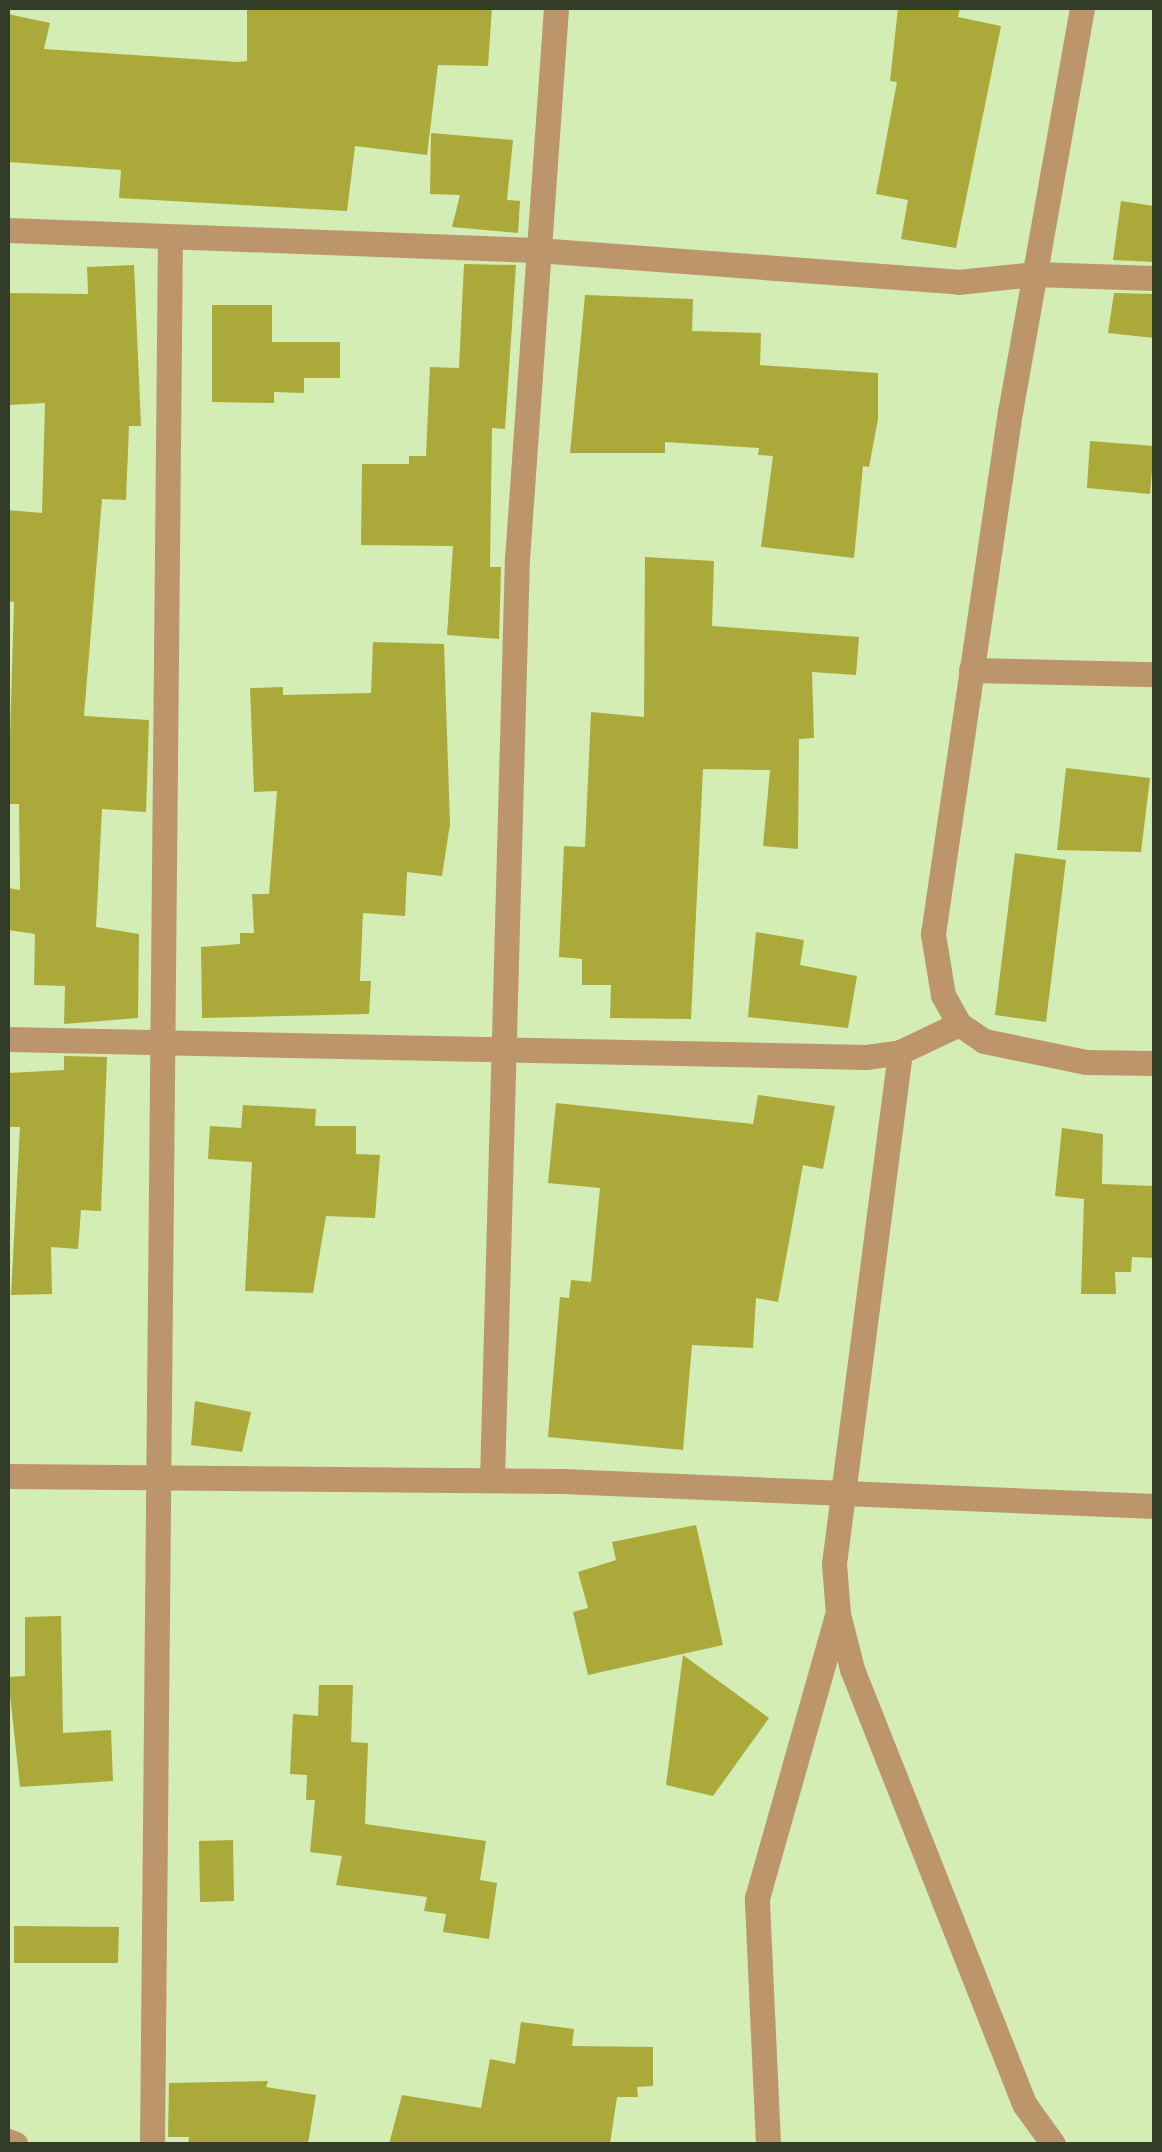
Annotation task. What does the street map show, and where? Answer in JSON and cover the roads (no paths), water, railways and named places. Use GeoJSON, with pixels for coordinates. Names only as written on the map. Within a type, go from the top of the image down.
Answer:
{"type":"FeatureCollection","features":[{"type":"Feature","properties":{"kind":"street"},"geometry":{"type":"LineString","coordinates":[[492,1480],[517,559],[556,8]]}},
{"type":"Feature","properties":{"kind":"street"},"geometry":{"type":"LineString","coordinates":[[1082,8],[1034,274],[933,934],[943,995],[959,1024],[1025,1054],[1154,1063]]}},
{"type":"Feature","properties":{"kind":"street"},"geometry":{"type":"LineString","coordinates":[[8,230],[537,250],[958,282],[1034,274],[1154,278]]}},
{"type":"Feature","properties":{"kind":"street"},"geometry":{"type":"LineString","coordinates":[[152,2144],[159,1473],[158,1044],[170,238]]}},
{"type":"Feature","properties":{"kind":"street"},"geometry":{"type":"LineString","coordinates":[[971,670],[1154,674]]}},
{"type":"Feature","properties":{"kind":"street"},"geometry":{"type":"LineString","coordinates":[[8,1039],[866,1057],[900,1052],[959,1024]]}},
{"type":"Feature","properties":{"kind":"street"},"geometry":{"type":"LineString","coordinates":[[900,1052],[834,1564],[838,1614],[852,1669],[1025,2105],[1052,2144]]}},
{"type":"Feature","properties":{"kind":"street"},"geometry":{"type":"LineString","coordinates":[[8,1476],[159,1473],[492,1480],[1154,1506]]}},
{"type":"Feature","properties":{"kind":"street"},"geometry":{"type":"LineString","coordinates":[[768,2144],[757,1898],[838,1614]]}},
{"type":"Feature","properties":{"kind":"street"},"geometry":{"type":"LineString","coordinates":[[8,2141],[16,2144]]}}]}
